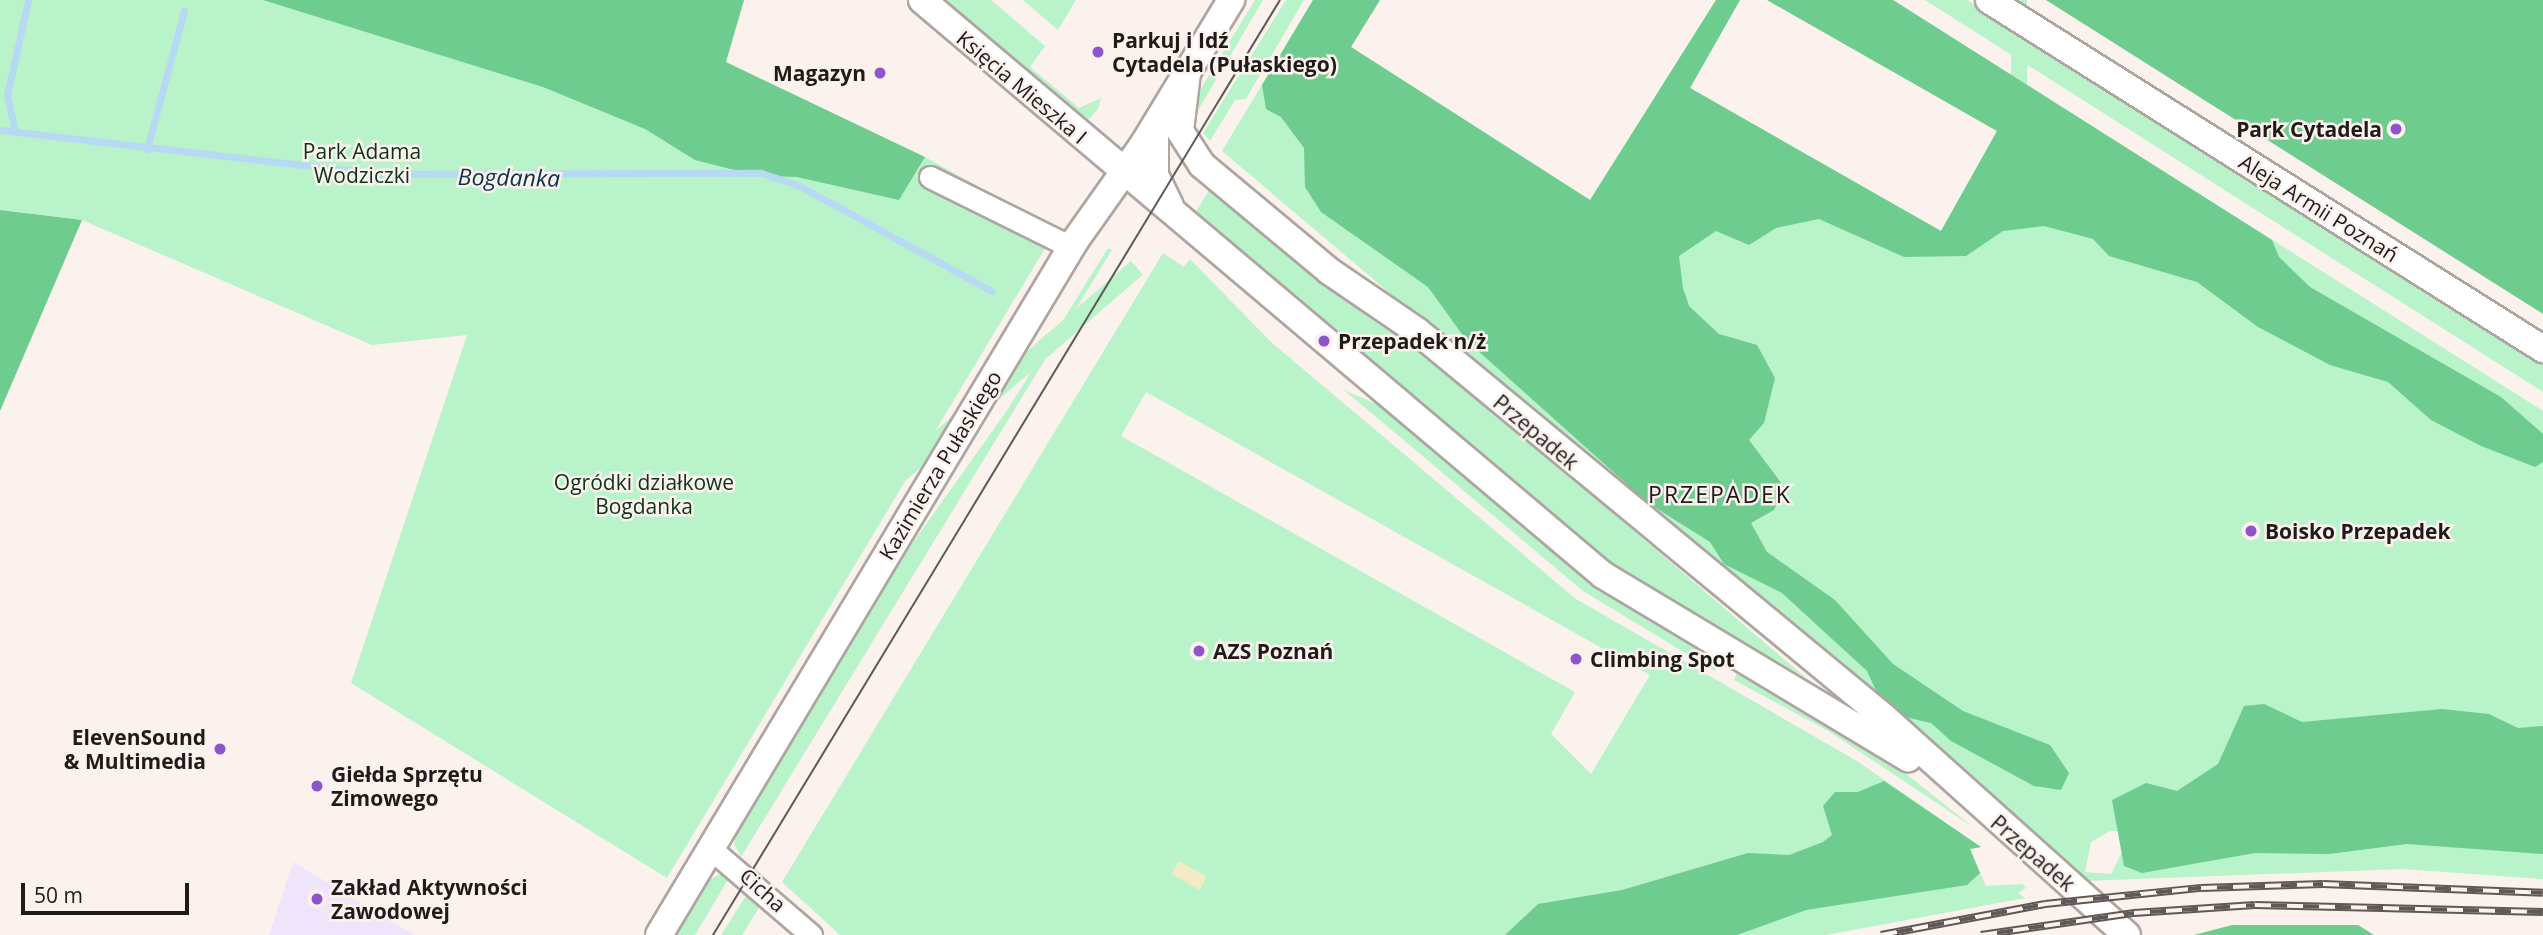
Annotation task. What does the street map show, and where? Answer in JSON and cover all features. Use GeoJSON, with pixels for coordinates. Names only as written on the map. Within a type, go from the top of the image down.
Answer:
{"type":"FeatureCollection","features":[{"type":"Feature","properties":{"kind":"street","name":"Księcia Mieszka I"},"geometry":{"type":"LineString","coordinates":[[922,0],[1123,173]]}},
{"type":"Feature","properties":{"kind":"street","name":"Kazimierza Pułaskiego"},"geometry":{"type":"LineString","coordinates":[[659,935],[1071,247],[1156,124],[1231,0]]}},
{"type":"Feature","properties":{"kind":"street","name":"Aleja Armii Poznań"},"geometry":{"type":"LineString","coordinates":[[1989,0],[2543,349]]}},
{"type":"Feature","properties":{"kind":"street","name":"Przepadek"},"geometry":{"type":"LineString","coordinates":[[1187,74],[1180,131],[1202,165],[1337,277],[1417,331],[1885,718],[1939,771],[2127,935]]}},
{"type":"Feature","properties":{"kind":"street"},"geometry":{"type":"LineString","coordinates":[[1156,124],[1155,176],[1178,220]]}},
{"type":"Feature","properties":{"kind":"street","name":"Przepadek"},"geometry":{"type":"LineString","coordinates":[[1123,173],[1603,575],[1939,771]]}},
{"type":"Feature","properties":{"kind":"street"},"geometry":{"type":"LineString","coordinates":[[930,177],[1071,247]]}},
{"type":"Feature","properties":{"kind":"street","name":"Cicha"},"geometry":{"type":"LineString","coordinates":[[711,849],[811,935]]}},
{"type":"Feature","properties":{"kind":"shaded area","name":"Zakład Aktywności Zawodowej"},"geometry":{"type":"Polygon","coordinates":[[[293,862],[414,935],[269,935],[293,862]]]}},
{"type":"Feature","properties":{"kind":"green space"},"geometry":{"type":"Polygon","coordinates":[[[0,0],[578,0],[925,157],[1056,230],[667,878],[351,683],[467,335],[372,345],[82,220],[0,210],[0,0]]]}},
{"type":"Feature","properties":{"kind":"green space"},"geometry":{"type":"Polygon","coordinates":[[[263,0],[744,0],[726,62],[925,157],[899,200],[797,177],[758,176],[695,160],[645,129],[543,87],[263,0]]]}},
{"type":"Feature","properties":{"kind":"green space"},"geometry":{"type":"Polygon","coordinates":[[[940,0],[991,0],[1045,46],[1030,67],[1079,108],[1101,98],[1098,109],[1084,124],[940,0]]]}},
{"type":"Feature","properties":{"kind":"green space"},"geometry":{"type":"Polygon","coordinates":[[[1023,0],[1076,0],[1058,30],[1023,0]]]}},
{"type":"Feature","properties":{"kind":"green space"},"geometry":{"type":"Polygon","coordinates":[[[1255,0],[1263,0],[1193,119],[1200,90],[1255,0]]]}},
{"type":"Feature","properties":{"kind":"green space"},"geometry":{"type":"Polygon","coordinates":[[[1286,0],[1304,0],[1246,99],[1235,100],[1210,141],[1203,133],[1286,0]]]}},
{"type":"Feature","properties":{"kind":"green space"},"geometry":{"type":"Polygon","coordinates":[[[1313,0],[1380,0],[1351,47],[1590,200],[1716,0],[1740,0],[1690,88],[1941,231],[1997,131],[1767,0],[1893,0],[2543,411],[2543,879],[2403,869],[2084,881],[1222,151],[1313,0]],[[2110,831],[2091,842],[2085,872],[2111,874],[2122,852],[2122,831],[2110,831]]]}},
{"type":"Feature","properties":{"kind":"green space"},"geometry":{"type":"Polygon","coordinates":[[[1313,0],[1380,0],[1351,47],[1590,200],[1716,0],[1740,0],[1690,88],[1941,231],[1997,131],[1767,0],[1893,0],[2272,240],[2279,257],[2310,287],[2501,397],[2543,434],[2543,462],[2535,467],[2481,446],[2431,420],[2388,382],[2330,365],[2258,327],[2197,282],[2109,256],[2093,239],[2044,226],[2003,231],[1966,256],[1904,257],[1819,219],[1776,228],[1749,245],[1716,231],[1679,256],[1683,288],[1689,306],[1719,334],[1757,345],[1775,378],[1764,423],[1749,440],[1785,488],[1774,510],[1751,523],[1767,552],[1835,600],[1893,664],[1963,711],[2050,745],[2069,773],[2061,790],[2034,786],[1951,741],[1931,723],[1905,717],[1878,695],[1867,671],[1782,593],[1724,564],[1710,542],[1648,503],[1467,341],[1428,287],[1321,212],[1305,187],[1304,148],[1281,117],[1266,109],[1262,85],[1313,0]]]}},
{"type":"Feature","properties":{"kind":"green space"},"geometry":{"type":"Polygon","coordinates":[[[1925,0],[1967,0],[2543,363],[2543,392],[1925,0]]]}},
{"type":"Feature","properties":{"kind":"green space"},"geometry":{"type":"Polygon","coordinates":[[[2011,0],[2027,0],[2027,629],[2011,629],[2011,0]]]}},
{"type":"Feature","properties":{"kind":"green space","name":"Park Cytadela"},"geometry":{"type":"Polygon","coordinates":[[[2046,0],[2543,0],[2543,314],[2046,0]]]}},
{"type":"Feature","properties":{"kind":"green space"},"geometry":{"type":"Polygon","coordinates":[[[1210,188],[1464,386],[1806,678],[1596,555],[1193,217],[1210,188]]]}},
{"type":"Feature","properties":{"kind":"green space"},"geometry":{"type":"Polygon","coordinates":[[[0,210],[82,220],[0,411],[0,210]]]}},
{"type":"Feature","properties":{"kind":"green space"},"geometry":{"type":"Polygon","coordinates":[[[1108,248],[1112,250],[741,857],[734,844],[738,829],[902,558],[1008,409],[1108,248]]]}},
{"type":"Feature","properties":{"kind":"green space","name":"AZS Poznań"},"geometry":{"type":"Polygon","coordinates":[[[1163,253],[1184,267],[1190,259],[1271,342],[1576,599],[1857,761],[1981,847],[1970,849],[1986,886],[2022,884],[2026,888],[2018,893],[2025,898],[1826,935],[840,935],[782,882],[1163,253]],[[1146,392],[1121,436],[1575,692],[1551,734],[1591,774],[1650,675],[1146,392]]]}},
{"type":"Feature","properties":{"kind":"green space"},"geometry":{"type":"Polygon","coordinates":[[[1131,261],[1143,275],[603,744],[591,730],[1131,261]]]}},
{"type":"Feature","properties":{"kind":"green space"},"geometry":{"type":"Polygon","coordinates":[[[1344,390],[1381,406],[1594,585],[1718,661],[1715,671],[1583,591],[1344,390]]]}},
{"type":"Feature","properties":{"kind":"green space"},"geometry":{"type":"Polygon","coordinates":[[[1738,671],[1881,754],[1973,827],[1830,732],[1734,680],[1738,671]]]}},
{"type":"Feature","properties":{"kind":"green space"},"geometry":{"type":"Polygon","coordinates":[[[2264,704],[2302,722],[2442,709],[2489,714],[2518,728],[2543,726],[2543,854],[2407,844],[2329,854],[2255,853],[2142,873],[2124,866],[2112,800],[2146,783],[2177,791],[2218,764],[2244,706],[2264,704]]]}},
{"type":"Feature","properties":{"kind":"green space"},"geometry":{"type":"Polygon","coordinates":[[[1884,781],[1981,847],[1970,849],[1980,873],[1967,885],[1806,910],[1737,935],[1505,935],[1538,904],[1622,890],[1748,853],[1789,855],[1823,842],[1832,835],[1823,806],[1835,792],[1858,792],[1884,781]]]}},
{"type":"Feature","properties":{"kind":"green space"},"geometry":{"type":"Polygon","coordinates":[[[720,874],[730,876],[695,935],[674,935],[705,883],[720,874]]]}},
{"type":"Feature","properties":{"kind":"green space"},"geometry":{"type":"Polygon","coordinates":[[[749,891],[762,903],[742,935],[721,935],[749,891]]]}},
{"type":"Feature","properties":{"kind":"green space"},"geometry":{"type":"Polygon","coordinates":[[[2232,925],[2358,925],[2374,935],[2194,935],[2232,925]]]}},
{"type":"Feature","properties":{"kind":"sand"},"geometry":{"type":"Polygon","coordinates":[[[1179,861],[1207,877],[1199,890],[1172,874],[1179,861]]]}},
{"type":"Feature","properties":{"kind":"waterway"},"geometry":{"type":"LineString","coordinates":[[15,132],[7,95],[28,0]]}},
{"type":"Feature","properties":{"kind":"waterway"},"geometry":{"type":"LineString","coordinates":[[147,149],[184,11]]}},
{"type":"Feature","properties":{"kind":"waterway","name":"Bogdanka"},"geometry":{"type":"LineString","coordinates":[[0,130],[382,174],[761,173],[798,185],[992,291]]}},
{"type":"Feature","properties":{"kind":"tram line"},"geometry":{"type":"LineString","coordinates":[[713,935],[1280,0]]}},
{"type":"Feature","properties":{"kind":"railway"},"geometry":{"type":"LineString","coordinates":[[1881,935],[2045,904],[2201,888],[2323,884],[2543,893]]}},
{"type":"Feature","properties":{"kind":"railway"},"geometry":{"type":"LineString","coordinates":[[1981,935],[2134,913],[2255,905],[2543,912]]}},
{"type":"Feature","properties":{"kind":"place","name":"Parkuj i Idź Cytadela (Pułaskiego)"},"geometry":{"type":"Point","coordinates":[1098,52]}},
{"type":"Feature","properties":{"kind":"place","name":"Magazyn"},"geometry":{"type":"Point","coordinates":[880,73]}},
{"type":"Feature","properties":{"kind":"place","name":"Park Cytadela"},"geometry":{"type":"Point","coordinates":[2396,129]}},
{"type":"Feature","properties":{"kind":"place","name":"Przepadek n/ż"},"geometry":{"type":"Point","coordinates":[1324,341]}},
{"type":"Feature","properties":{"kind":"place","name":"Boisko Przepadek"},"geometry":{"type":"Point","coordinates":[2251,531]}},
{"type":"Feature","properties":{"kind":"place","name":"AZS Poznań"},"geometry":{"type":"Point","coordinates":[1199,651]}},
{"type":"Feature","properties":{"kind":"place","name":"Climbing Spot"},"geometry":{"type":"Point","coordinates":[1576,659]}},
{"type":"Feature","properties":{"kind":"place","name":"ElevenSound & Multimedia"},"geometry":{"type":"Point","coordinates":[220,749]}},
{"type":"Feature","properties":{"kind":"place","name":"Giełda Sprzętu Zimowego"},"geometry":{"type":"Point","coordinates":[317,786]}},
{"type":"Feature","properties":{"kind":"place","name":"Zakład Aktywności Zawodowej"},"geometry":{"type":"Point","coordinates":[317,899]}},
{"type":"Feature","properties":{"kind":"district","name":"PRZEPADEK"},"geometry":{"type":"Point","coordinates":[1720,494]}},
{"type":"Feature","properties":{"kind":"park label","name":"Park Adama Wodziczki"},"geometry":{"type":"Point","coordinates":[362,163]}},
{"type":"Feature","properties":{"kind":"park label","name":"Ogródki działkowe Bogdanka"},"geometry":{"type":"Point","coordinates":[644,494]}}]}
